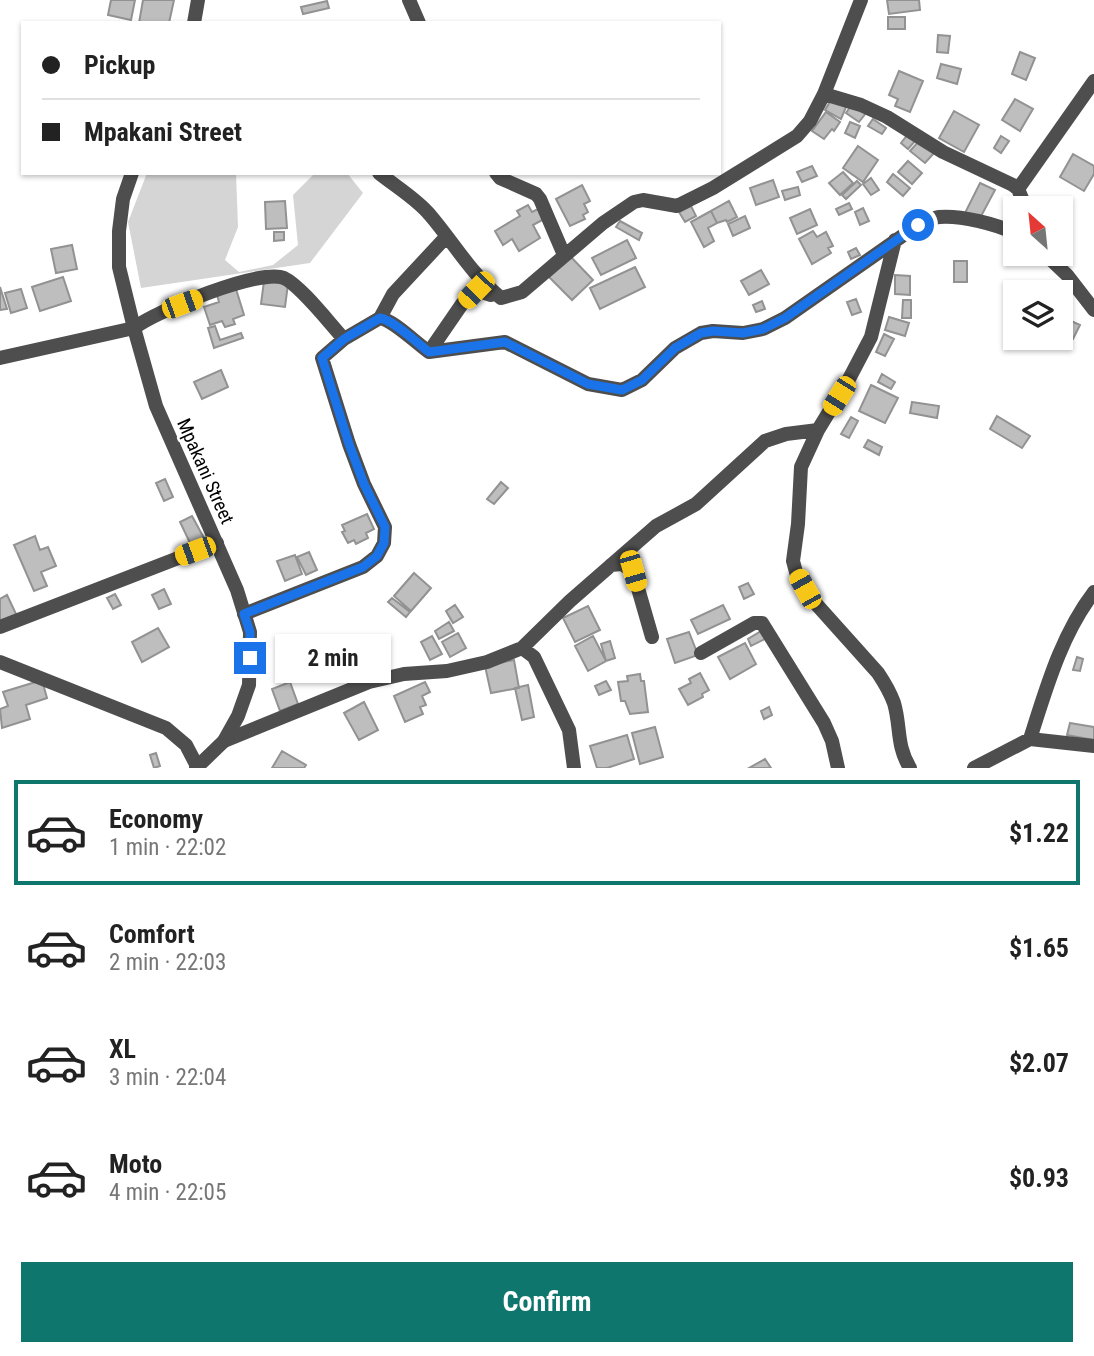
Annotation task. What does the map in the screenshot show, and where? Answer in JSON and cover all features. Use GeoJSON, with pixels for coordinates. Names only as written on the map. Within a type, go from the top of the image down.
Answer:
{"type":"FeatureCollection","features":[{"type":"Feature","properties":{"kind":"street"},"geometry":{"type":"LineString","coordinates":[[194,21],[198,0]]}},
{"type":"Feature","properties":{"kind":"street"},"geometry":{"type":"LineString","coordinates":[[409,0],[418,21]]}},
{"type":"Feature","properties":{"kind":"street"},"geometry":{"type":"LineString","coordinates":[[429,352],[462,304],[476,290],[501,298],[522,292],[564,254],[634,202],[643,200],[677,206],[713,188],[797,136],[810,121],[824,94],[861,0]]}},
{"type":"Feature","properties":{"kind":"street"},"geometry":{"type":"LineString","coordinates":[[1018,190],[1094,81]]}},
{"type":"Feature","properties":{"kind":"street"},"geometry":{"type":"LineString","coordinates":[[824,94],[861,105],[887,117],[943,152],[993,174],[1018,190],[1021,196]]}},
{"type":"Feature","properties":{"kind":"street","name":"Mpakani Street"},"geometry":{"type":"LineString","coordinates":[[131,175],[123,199],[118,231],[119,267],[134,328],[159,414],[217,543],[250,632],[249,685],[239,716],[224,741],[197,768]]}},
{"type":"Feature","properties":{"kind":"street"},"geometry":{"type":"LineString","coordinates":[[381,175],[428,213],[472,272],[501,298]]}},
{"type":"Feature","properties":{"kind":"street"},"geometry":{"type":"LineString","coordinates":[[498,175],[536,194],[564,254]]}},
{"type":"Feature","properties":{"kind":"street"},"geometry":{"type":"LineString","coordinates":[[380,318],[390,320],[429,352],[505,342],[588,384],[622,390],[642,380],[675,348],[701,333],[743,333],[763,329],[785,318],[918,225],[946,217],[1003,229]]}},
{"type":"Feature","properties":{"kind":"street"},"geometry":{"type":"LineString","coordinates":[[244,614],[363,567],[377,556],[384,543],[385,527],[352,454],[322,358],[344,339],[380,318],[393,294],[446,237]]}},
{"type":"Feature","properties":{"kind":"street"},"geometry":{"type":"LineString","coordinates":[[895,240],[871,337],[807,451],[799,478],[799,514],[793,561],[809,596],[885,684],[894,704],[900,747],[910,768]]}},
{"type":"Feature","properties":{"kind":"street"},"geometry":{"type":"LineString","coordinates":[[1058,266],[1094,310]]}},
{"type":"Feature","properties":{"kind":"street"},"geometry":{"type":"LineString","coordinates":[[0,358],[134,328],[146,318],[182,304],[260,277],[274,276],[285,279],[297,288],[344,339]]}},
{"type":"Feature","properties":{"kind":"street"},"geometry":{"type":"LineString","coordinates":[[224,741],[369,682],[404,674],[447,671],[487,662],[522,648],[570,601],[656,526],[696,504],[765,441],[786,434],[818,430]]}},
{"type":"Feature","properties":{"kind":"street"},"geometry":{"type":"LineString","coordinates":[[0,627],[217,543]]}},
{"type":"Feature","properties":{"kind":"street"},"geometry":{"type":"LineString","coordinates":[[611,565],[622,564],[633,571],[652,637]]}},
{"type":"Feature","properties":{"kind":"street"},"geometry":{"type":"LineString","coordinates":[[1030,739],[1052,668],[1086,602],[1094,592]]}},
{"type":"Feature","properties":{"kind":"street"},"geometry":{"type":"LineString","coordinates":[[701,653],[754,623],[762,623],[824,723],[832,741],[838,768]]}},
{"type":"Feature","properties":{"kind":"street"},"geometry":{"type":"LineString","coordinates":[[522,648],[534,657],[569,730],[574,768]]}},
{"type":"Feature","properties":{"kind":"street"},"geometry":{"type":"LineString","coordinates":[[0,662],[166,728],[186,745],[197,768]]}},
{"type":"Feature","properties":{"kind":"street"},"geometry":{"type":"LineString","coordinates":[[974,768],[1030,739],[1094,746]]}},
{"type":"Feature","properties":{"kind":"shaded area"},"geometry":{"type":"Polygon","coordinates":[[[146,175],[236,175],[238,227],[225,260],[239,272],[273,265],[298,245],[293,195],[313,175],[349,175],[363,193],[310,263],[141,288],[128,222],[146,175]]]}},
{"type":"Feature","properties":{"kind":"building"},"geometry":{"type":"Polygon","coordinates":[[[111,0],[135,0],[131,20],[108,15],[111,0]]]}},
{"type":"Feature","properties":{"kind":"building"},"geometry":{"type":"Polygon","coordinates":[[[143,0],[174,0],[169,21],[139,21],[143,0]]]}},
{"type":"Feature","properties":{"kind":"building"},"geometry":{"type":"Polygon","coordinates":[[[887,0],[919,0],[920,10],[889,14],[887,0]]]}},
{"type":"Feature","properties":{"kind":"building"},"geometry":{"type":"Polygon","coordinates":[[[327,1],[329,8],[303,14],[301,7],[327,1]]]}},
{"type":"Feature","properties":{"kind":"building"},"geometry":{"type":"Polygon","coordinates":[[[888,17],[905,17],[905,29],[888,29],[888,17]]]}},
{"type":"Feature","properties":{"kind":"building"},"geometry":{"type":"Polygon","coordinates":[[[938,35],[950,36],[948,53],[937,52],[938,35]]]}},
{"type":"Feature","properties":{"kind":"building"},"geometry":{"type":"Polygon","coordinates":[[[1020,52],[1035,58],[1026,80],[1012,74],[1020,52]]]}},
{"type":"Feature","properties":{"kind":"building"},"geometry":{"type":"Polygon","coordinates":[[[941,64],[961,69],[957,84],[937,78],[941,64]]]}},
{"type":"Feature","properties":{"kind":"building"},"geometry":{"type":"Polygon","coordinates":[[[899,71],[923,81],[910,112],[895,106],[898,99],[889,95],[899,71]]]}},
{"type":"Feature","properties":{"kind":"building"},"geometry":{"type":"Polygon","coordinates":[[[1015,99],[1033,109],[1020,131],[1002,120],[1015,99]]]}},
{"type":"Feature","properties":{"kind":"building"},"geometry":{"type":"Polygon","coordinates":[[[831,100],[846,107],[841,119],[825,110],[831,100]]]}},
{"type":"Feature","properties":{"kind":"building"},"geometry":{"type":"Polygon","coordinates":[[[852,104],[866,113],[859,122],[846,113],[852,104]]]}},
{"type":"Feature","properties":{"kind":"building"},"geometry":{"type":"Polygon","coordinates":[[[954,111],[979,125],[964,152],[939,138],[954,111]]]}},
{"type":"Feature","properties":{"kind":"building"},"geometry":{"type":"Polygon","coordinates":[[[826,112],[840,122],[824,139],[812,131],[826,112]]]}},
{"type":"Feature","properties":{"kind":"building"},"geometry":{"type":"Polygon","coordinates":[[[873,119],[886,128],[882,134],[868,126],[873,119]]]}},
{"type":"Feature","properties":{"kind":"building"},"geometry":{"type":"Polygon","coordinates":[[[850,122],[860,126],[855,138],[845,133],[850,122]]]}},
{"type":"Feature","properties":{"kind":"building"},"geometry":{"type":"Polygon","coordinates":[[[908,134],[915,141],[908,149],[901,143],[908,134]]]}},
{"type":"Feature","properties":{"kind":"building"},"geometry":{"type":"Polygon","coordinates":[[[1001,136],[1009,141],[1001,153],[994,148],[1001,136]]]}},
{"type":"Feature","properties":{"kind":"building"},"geometry":{"type":"Polygon","coordinates":[[[919,141],[934,153],[925,163],[910,151],[919,141]]]}},
{"type":"Feature","properties":{"kind":"building"},"geometry":{"type":"Polygon","coordinates":[[[858,146],[878,160],[863,182],[843,168],[858,146]]]}},
{"type":"Feature","properties":{"kind":"building"},"geometry":{"type":"Polygon","coordinates":[[[1073,154],[1094,166],[1094,174],[1084,191],[1060,177],[1073,154]]]}},
{"type":"Feature","properties":{"kind":"building"},"geometry":{"type":"Polygon","coordinates":[[[908,161],[922,173],[912,184],[898,172],[908,161]]]}},
{"type":"Feature","properties":{"kind":"building"},"geometry":{"type":"Polygon","coordinates":[[[812,166],[817,176],[802,182],[797,172],[812,166]]]}},
{"type":"Feature","properties":{"kind":"building"},"geometry":{"type":"Polygon","coordinates":[[[843,172],[853,183],[840,195],[829,183],[843,172]]]}},
{"type":"Feature","properties":{"kind":"building"},"geometry":{"type":"Polygon","coordinates":[[[893,174],[910,188],[903,196],[887,182],[893,174]]]}},
{"type":"Feature","properties":{"kind":"building"},"geometry":{"type":"Polygon","coordinates":[[[871,178],[879,190],[871,195],[863,184],[871,178]]]}},
{"type":"Feature","properties":{"kind":"building"},"geometry":{"type":"Polygon","coordinates":[[[773,180],[779,197],[756,205],[750,188],[773,180]]]}},
{"type":"Feature","properties":{"kind":"building"},"geometry":{"type":"Polygon","coordinates":[[[857,181],[861,185],[846,199],[842,195],[857,181]]]}},
{"type":"Feature","properties":{"kind":"building"},"geometry":{"type":"Polygon","coordinates":[[[980,183],[995,190],[979,220],[965,213],[980,183]]]}},
{"type":"Feature","properties":{"kind":"building"},"geometry":{"type":"Polygon","coordinates":[[[582,185],[590,201],[584,204],[588,212],[583,215],[585,219],[570,226],[556,199],[582,185]]]}},
{"type":"Feature","properties":{"kind":"building"},"geometry":{"type":"Polygon","coordinates":[[[798,187],[800,195],[785,200],[782,191],[798,187]]]}},
{"type":"Feature","properties":{"kind":"building"},"geometry":{"type":"Polygon","coordinates":[[[285,201],[287,228],[266,229],[265,202],[285,201]]]}},
{"type":"Feature","properties":{"kind":"building"},"geometry":{"type":"Polygon","coordinates":[[[729,201],[737,217],[717,223],[711,211],[729,201]]]}},
{"type":"Feature","properties":{"kind":"building"},"geometry":{"type":"Polygon","coordinates":[[[849,203],[852,209],[839,215],[836,209],[849,203]]]}},
{"type":"Feature","properties":{"kind":"building"},"geometry":{"type":"Polygon","coordinates":[[[528,205],[532,212],[538,209],[544,219],[533,225],[540,238],[519,251],[512,239],[503,245],[495,231],[520,216],[517,211],[528,205]]]}},
{"type":"Feature","properties":{"kind":"building"},"geometry":{"type":"Polygon","coordinates":[[[691,206],[696,216],[685,222],[679,212],[691,206]]]}},
{"type":"Feature","properties":{"kind":"building"},"geometry":{"type":"Polygon","coordinates":[[[863,208],[869,221],[860,225],[855,212],[863,208]]]}},
{"type":"Feature","properties":{"kind":"building"},"geometry":{"type":"Polygon","coordinates":[[[810,209],[817,225],[797,234],[790,218],[810,209]]]}},
{"type":"Feature","properties":{"kind":"building"},"geometry":{"type":"Polygon","coordinates":[[[711,211],[717,223],[708,228],[714,241],[704,247],[691,222],[711,211]]]}},
{"type":"Feature","properties":{"kind":"building"},"geometry":{"type":"Polygon","coordinates":[[[745,216],[750,228],[733,236],[728,224],[745,216]]]}},
{"type":"Feature","properties":{"kind":"building"},"geometry":{"type":"Polygon","coordinates":[[[620,221],[642,233],[639,240],[616,227],[620,221]]]}},
{"type":"Feature","properties":{"kind":"building"},"geometry":{"type":"Polygon","coordinates":[[[813,231],[817,237],[826,232],[833,246],[828,248],[831,253],[812,264],[799,239],[813,231]]]}},
{"type":"Feature","properties":{"kind":"building"},"geometry":{"type":"Polygon","coordinates":[[[274,232],[284,232],[284,240],[274,241],[274,232]]]}},
{"type":"Feature","properties":{"kind":"building"},"geometry":{"type":"Polygon","coordinates":[[[627,240],[636,258],[601,275],[592,258],[627,240]]]}},
{"type":"Feature","properties":{"kind":"building"},"geometry":{"type":"Polygon","coordinates":[[[72,245],[77,269],[56,273],[51,249],[72,245]]]}},
{"type":"Feature","properties":{"kind":"building"},"geometry":{"type":"Polygon","coordinates":[[[856,248],[860,255],[851,259],[848,252],[856,248]]]}},
{"type":"Feature","properties":{"kind":"building"},"geometry":{"type":"Polygon","coordinates":[[[570,256],[593,280],[572,300],[549,277],[570,256]]]}},
{"type":"Feature","properties":{"kind":"building"},"geometry":{"type":"Polygon","coordinates":[[[954,261],[967,261],[967,282],[954,282],[954,261]]]}},
{"type":"Feature","properties":{"kind":"building"},"geometry":{"type":"Polygon","coordinates":[[[635,267],[645,287],[600,309],[590,288],[635,267]]]}},
{"type":"Feature","properties":{"kind":"building"},"geometry":{"type":"Polygon","coordinates":[[[761,270],[769,284],[749,295],[741,281],[761,270]]]}},
{"type":"Feature","properties":{"kind":"building"},"geometry":{"type":"Polygon","coordinates":[[[895,275],[910,276],[910,295],[895,294],[895,275]]]}},
{"type":"Feature","properties":{"kind":"building"},"geometry":{"type":"Polygon","coordinates":[[[63,277],[71,301],[40,311],[32,287],[63,277]]]}},
{"type":"Feature","properties":{"kind":"building"},"geometry":{"type":"Polygon","coordinates":[[[264,281],[288,284],[285,307],[261,304],[264,281]]]}},
{"type":"Feature","properties":{"kind":"building"},"geometry":{"type":"Polygon","coordinates":[[[0,287],[7,309],[0,310],[0,287]]]}},
{"type":"Feature","properties":{"kind":"building"},"geometry":{"type":"Polygon","coordinates":[[[21,289],[27,308],[11,313],[5,293],[21,289]]]}},
{"type":"Feature","properties":{"kind":"building"},"geometry":{"type":"Polygon","coordinates":[[[236,289],[244,315],[233,319],[235,324],[225,327],[222,321],[210,325],[204,307],[219,302],[217,295],[236,289]]]}},
{"type":"Feature","properties":{"kind":"building"},"geometry":{"type":"Polygon","coordinates":[[[856,299],[861,312],[852,315],[847,302],[856,299]]]}},
{"type":"Feature","properties":{"kind":"building"},"geometry":{"type":"Polygon","coordinates":[[[903,300],[911,300],[911,318],[902,318],[903,300]]]}},
{"type":"Feature","properties":{"kind":"building"},"geometry":{"type":"Polygon","coordinates":[[[762,301],[765,309],[756,312],[753,305],[762,301]]]}},
{"type":"Feature","properties":{"kind":"building"},"geometry":{"type":"Polygon","coordinates":[[[889,317],[909,323],[905,336],[885,330],[889,317]]]}},
{"type":"Feature","properties":{"kind":"building"},"geometry":{"type":"Polygon","coordinates":[[[1073,322],[1080,325],[1073,339],[1073,322]]]}},
{"type":"Feature","properties":{"kind":"building"},"geometry":{"type":"Polygon","coordinates":[[[215,326],[220,340],[241,333],[243,338],[214,348],[208,328],[215,326]]]}},
{"type":"Feature","properties":{"kind":"building"},"geometry":{"type":"Polygon","coordinates":[[[884,334],[894,339],[885,356],[876,352],[884,334]]]}},
{"type":"Feature","properties":{"kind":"building"},"geometry":{"type":"Polygon","coordinates":[[[221,370],[228,387],[202,399],[194,382],[221,370]]]}},
{"type":"Feature","properties":{"kind":"building"},"geometry":{"type":"Polygon","coordinates":[[[882,374],[895,382],[891,389],[878,382],[882,374]]]}},
{"type":"Feature","properties":{"kind":"building"},"geometry":{"type":"Polygon","coordinates":[[[871,385],[898,398],[885,423],[859,411],[871,385]]]}},
{"type":"Feature","properties":{"kind":"building"},"geometry":{"type":"Polygon","coordinates":[[[912,402],[939,406],[937,418],[910,413],[912,402]]]}},
{"type":"Feature","properties":{"kind":"building"},"geometry":{"type":"Polygon","coordinates":[[[997,416],[1030,436],[1022,448],[990,429],[997,416]]]}},
{"type":"Feature","properties":{"kind":"building"},"geometry":{"type":"Polygon","coordinates":[[[851,417],[858,421],[849,438],[841,434],[851,417]]]}},
{"type":"Feature","properties":{"kind":"building"},"geometry":{"type":"Polygon","coordinates":[[[868,440],[882,447],[879,455],[864,447],[868,440]]]}},
{"type":"Feature","properties":{"kind":"building"},"geometry":{"type":"Polygon","coordinates":[[[165,479],[173,497],[164,501],[156,483],[165,479]]]}},
{"type":"Feature","properties":{"kind":"building"},"geometry":{"type":"Polygon","coordinates":[[[501,482],[508,488],[494,504],[487,499],[501,482]]]}},
{"type":"Feature","properties":{"kind":"building"},"geometry":{"type":"Polygon","coordinates":[[[367,514],[374,529],[366,533],[368,538],[356,544],[354,540],[348,543],[342,532],[345,531],[342,525],[367,514]]]}},
{"type":"Feature","properties":{"kind":"building"},"geometry":{"type":"Polygon","coordinates":[[[192,516],[204,538],[191,545],[180,522],[192,516]]]}},
{"type":"Feature","properties":{"kind":"building"},"geometry":{"type":"Polygon","coordinates":[[[35,536],[40,550],[48,547],[56,566],[41,572],[47,586],[34,591],[14,545],[35,536]]]}},
{"type":"Feature","properties":{"kind":"building"},"geometry":{"type":"Polygon","coordinates":[[[309,552],[317,570],[306,575],[297,557],[309,552]]]}},
{"type":"Feature","properties":{"kind":"building"},"geometry":{"type":"Polygon","coordinates":[[[295,555],[302,574],[285,581],[277,561],[295,555]]]}},
{"type":"Feature","properties":{"kind":"building"},"geometry":{"type":"Polygon","coordinates":[[[414,573],[431,588],[411,611],[394,596],[414,573]]]}},
{"type":"Feature","properties":{"kind":"building"},"geometry":{"type":"Polygon","coordinates":[[[748,583],[754,594],[744,599],[739,587],[748,583]]]}},
{"type":"Feature","properties":{"kind":"building"},"geometry":{"type":"Polygon","coordinates":[[[164,589],[171,604],[159,609],[152,595],[164,589]]]}},
{"type":"Feature","properties":{"kind":"building"},"geometry":{"type":"Polygon","coordinates":[[[115,594],[121,605],[113,609],[107,598],[115,594]]]}},
{"type":"Feature","properties":{"kind":"building"},"geometry":{"type":"Polygon","coordinates":[[[7,595],[17,616],[0,624],[0,599],[7,595]]]}},
{"type":"Feature","properties":{"kind":"building"},"geometry":{"type":"Polygon","coordinates":[[[392,598],[410,612],[406,617],[388,602],[392,598]]]}},
{"type":"Feature","properties":{"kind":"building"},"geometry":{"type":"Polygon","coordinates":[[[455,605],[463,617],[453,623],[446,611],[455,605]]]}},
{"type":"Feature","properties":{"kind":"building"},"geometry":{"type":"Polygon","coordinates":[[[723,605],[730,619],[698,634],[691,620],[723,605]]]}},
{"type":"Feature","properties":{"kind":"building"},"geometry":{"type":"Polygon","coordinates":[[[588,606],[600,630],[575,642],[563,618],[588,606]]]}},
{"type":"Feature","properties":{"kind":"building"},"geometry":{"type":"Polygon","coordinates":[[[449,622],[454,631],[439,639],[435,631],[449,622]]]}},
{"type":"Feature","properties":{"kind":"building"},"geometry":{"type":"Polygon","coordinates":[[[158,628],[169,647],[142,662],[132,642],[158,628]]]}},
{"type":"Feature","properties":{"kind":"building"},"geometry":{"type":"Polygon","coordinates":[[[763,630],[767,638],[751,646],[748,639],[763,630]]]}},
{"type":"Feature","properties":{"kind":"building"},"geometry":{"type":"Polygon","coordinates":[[[689,632],[698,655],[675,663],[667,639],[689,632]]]}},
{"type":"Feature","properties":{"kind":"building"},"geometry":{"type":"Polygon","coordinates":[[[458,633],[466,648],[450,657],[442,642],[458,633]]]}},
{"type":"Feature","properties":{"kind":"building"},"geometry":{"type":"Polygon","coordinates":[[[432,636],[442,654],[430,660],[421,642],[432,636]]]}},
{"type":"Feature","properties":{"kind":"building"},"geometry":{"type":"Polygon","coordinates":[[[593,636],[606,661],[588,671],[575,646],[593,636]]]}},
{"type":"Feature","properties":{"kind":"building"},"geometry":{"type":"Polygon","coordinates":[[[610,641],[615,658],[606,661],[601,644],[610,641]]]}},
{"type":"Feature","properties":{"kind":"building"},"geometry":{"type":"Polygon","coordinates":[[[745,643],[756,664],[730,679],[718,657],[745,643]]]}},
{"type":"Feature","properties":{"kind":"building"},"geometry":{"type":"Polygon","coordinates":[[[1077,657],[1083,659],[1080,671],[1073,670],[1077,657]]]}},
{"type":"Feature","properties":{"kind":"building"},"geometry":{"type":"Polygon","coordinates":[[[514,660],[519,688],[491,693],[485,666],[514,660]]]}},
{"type":"Feature","properties":{"kind":"building"},"geometry":{"type":"Polygon","coordinates":[[[700,673],[709,690],[702,694],[703,697],[688,705],[679,689],[691,683],[689,679],[700,673]]]}},
{"type":"Feature","properties":{"kind":"building"},"geometry":{"type":"Polygon","coordinates":[[[640,674],[641,681],[644,681],[648,712],[630,714],[625,701],[621,701],[618,682],[628,681],[627,676],[640,674]]]}},
{"type":"Feature","properties":{"kind":"building"},"geometry":{"type":"Polygon","coordinates":[[[42,680],[47,698],[26,705],[30,719],[2,728],[0,709],[8,706],[3,692],[42,680]]]}},
{"type":"Feature","properties":{"kind":"building"},"geometry":{"type":"Polygon","coordinates":[[[606,681],[611,690],[599,695],[595,686],[606,681]]]}},
{"type":"Feature","properties":{"kind":"building"},"geometry":{"type":"Polygon","coordinates":[[[290,682],[298,704],[280,711],[272,689],[290,682]]]}},
{"type":"Feature","properties":{"kind":"building"},"geometry":{"type":"Polygon","coordinates":[[[425,682],[430,692],[422,696],[426,705],[420,707],[423,714],[405,722],[394,696],[425,682]]]}},
{"type":"Feature","properties":{"kind":"building"},"geometry":{"type":"Polygon","coordinates":[[[528,685],[534,717],[522,720],[515,688],[528,685]]]}},
{"type":"Feature","properties":{"kind":"building"},"geometry":{"type":"Polygon","coordinates":[[[364,702],[378,730],[359,740],[344,713],[364,702]]]}},
{"type":"Feature","properties":{"kind":"building"},"geometry":{"type":"Polygon","coordinates":[[[769,707],[772,715],[764,719],[761,711],[769,707]]]}},
{"type":"Feature","properties":{"kind":"building"},"geometry":{"type":"Polygon","coordinates":[[[1070,723],[1094,727],[1094,740],[1067,735],[1070,723]]]}},
{"type":"Feature","properties":{"kind":"building"},"geometry":{"type":"Polygon","coordinates":[[[655,727],[663,757],[640,764],[632,733],[655,727]]]}},
{"type":"Feature","properties":{"kind":"building"},"geometry":{"type":"Polygon","coordinates":[[[627,735],[634,759],[607,768],[597,768],[590,746],[627,735]]]}},
{"type":"Feature","properties":{"kind":"building"},"geometry":{"type":"Polygon","coordinates":[[[282,751],[306,765],[304,768],[272,768],[282,751]]]}},
{"type":"Feature","properties":{"kind":"building"},"geometry":{"type":"Polygon","coordinates":[[[156,753],[160,766],[154,768],[150,755],[156,753]]]}},
{"type":"Feature","properties":{"kind":"building"},"geometry":{"type":"Polygon","coordinates":[[[765,759],[771,768],[749,768],[765,759]]]}},
{"type":"Feature","properties":{"kind":"route"},"geometry":{"type":"LineString","coordinates":[[250,658],[250,632],[244,614],[363,567],[377,556],[384,543],[385,527],[364,484],[349,444],[322,358],[344,339],[380,318],[390,320],[429,352],[505,342],[588,384],[622,390],[642,380],[675,348],[701,333],[743,333],[763,329],[785,318],[918,225]]}}]}
